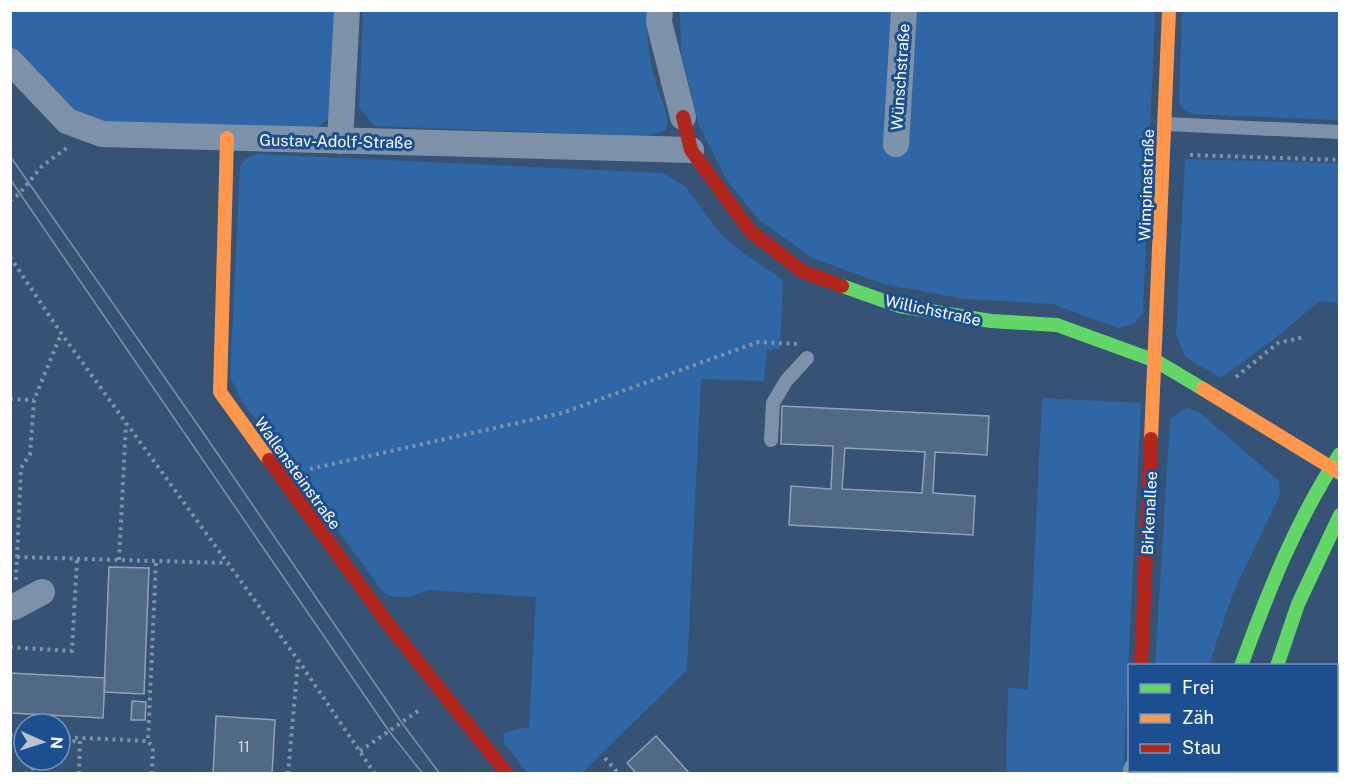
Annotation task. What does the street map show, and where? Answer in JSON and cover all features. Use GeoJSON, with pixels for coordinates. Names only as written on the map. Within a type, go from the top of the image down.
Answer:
{"type":"FeatureCollection","features":[{"type":"Feature","properties":{"kind":"street"},"geometry":{"type":"LineString","coordinates":[[340,141],[347,10]]}},
{"type":"Feature","properties":{"kind":"street","name":"Willichstraße"},"geometry":{"type":"LineString","coordinates":[[660,10],[659,22],[691,150],[750,231],[803,272],[899,306],[991,321],[1057,325],[1156,361],[1335,470]]}},
{"type":"Feature","properties":{"kind":"street","name":"Wünschstraße"},"geometry":{"type":"LineString","coordinates":[[896,144],[904,10]]}},
{"type":"Feature","properties":{"kind":"street","name":"Wimpinastraße"},"geometry":{"type":"LineString","coordinates":[[1156,361],[1169,10]]}},
{"type":"Feature","properties":{"kind":"street","name":"Gustav-Adolf-Straße"},"geometry":{"type":"LineString","coordinates":[[10,61],[67,121],[102,134],[691,150]]}},
{"type":"Feature","properties":{"kind":"street","name":"Wallensteinstraße"},"geometry":{"type":"LineString","coordinates":[[227,138],[220,392],[388,624],[507,774]]}},
{"type":"Feature","properties":{"kind":"street","name":"Birkenallee"},"geometry":{"type":"LineString","coordinates":[[1141,664],[1156,361]]}},
{"type":"Feature","properties":{"kind":"street"},"geometry":{"type":"LineString","coordinates":[[1242,664],[1269,587],[1294,533],[1335,470],[1340,454]]}},
{"type":"Feature","properties":{"kind":"street"},"geometry":{"type":"LineString","coordinates":[[1278,664],[1298,604],[1340,515]]}},
{"type":"Feature","properties":{"kind":"street"},"geometry":{"type":"LineString","coordinates":[[12,607],[42,592]]}},
{"type":"Feature","properties":{"kind":"lane"},"geometry":{"type":"LineString","coordinates":[[1165,124],[1340,132]]}},
{"type":"Feature","properties":{"kind":"lane"},"geometry":{"type":"LineString","coordinates":[[771,440],[773,403],[786,381],[807,358]]}},
{"type":"Feature","properties":{"kind":"path"},"geometry":{"type":"LineString","coordinates":[[10,201],[20,193],[42,166],[66,148],[102,134]]}},
{"type":"Feature","properties":{"kind":"path"},"geometry":{"type":"LineString","coordinates":[[1163,154],[1340,160]]}},
{"type":"Feature","properties":{"kind":"path"},"geometry":{"type":"LineString","coordinates":[[10,257],[61,333],[298,660],[375,774]]}},
{"type":"Feature","properties":{"kind":"path"},"geometry":{"type":"LineString","coordinates":[[12,607],[21,468],[30,454],[34,400],[61,333]]}},
{"type":"Feature","properties":{"kind":"path"},"geometry":{"type":"LineString","coordinates":[[1213,395],[1278,343],[1304,337]]}},
{"type":"Feature","properties":{"kind":"path"},"geometry":{"type":"LineString","coordinates":[[280,476],[562,413],[758,342],[797,344]]}},
{"type":"Feature","properties":{"kind":"path"},"geometry":{"type":"LineString","coordinates":[[10,399],[34,400]]}},
{"type":"Feature","properties":{"kind":"path"},"geometry":{"type":"LineString","coordinates":[[119,560],[126,423]]}},
{"type":"Feature","properties":{"kind":"path"},"geometry":{"type":"LineString","coordinates":[[10,509],[18,510]]}},
{"type":"Feature","properties":{"kind":"path"},"geometry":{"type":"LineString","coordinates":[[17,557],[227,564]]}},
{"type":"Feature","properties":{"kind":"path"},"geometry":{"type":"LineString","coordinates":[[10,647],[72,651],[78,559]]}},
{"type":"Feature","properties":{"kind":"path"},"geometry":{"type":"LineString","coordinates":[[152,774],[153,748],[148,741],[156,561]]}},
{"type":"Feature","properties":{"kind":"path"},"geometry":{"type":"LineString","coordinates":[[288,774],[298,660]]}},
{"type":"Feature","properties":{"kind":"path"},"geometry":{"type":"LineString","coordinates":[[360,751],[402,723],[442,692]]}},
{"type":"Feature","properties":{"kind":"path"},"geometry":{"type":"LineString","coordinates":[[72,738],[148,741]]}},
{"type":"Feature","properties":{"kind":"path"},"geometry":{"type":"LineString","coordinates":[[72,743],[80,738]]}},
{"type":"Feature","properties":{"kind":"path"},"geometry":{"type":"LineString","coordinates":[[79,774],[80,738]]}},
{"type":"Feature","properties":{"kind":"path"},"geometry":{"type":"LineString","coordinates":[[605,758],[619,774]]}},
{"type":"Feature","properties":{"kind":"shaded area"},"geometry":{"type":"Polygon","coordinates":[[[648,10],[650,55],[655,80],[666,111],[666,130],[645,136],[374,126],[359,107],[363,11],[648,10]]]}},
{"type":"Feature","properties":{"kind":"shaded area"},"geometry":{"type":"Polygon","coordinates":[[[11,11],[336,11],[331,117],[313,130],[88,121],[73,115],[11,47],[11,11]]]}},
{"type":"Feature","properties":{"kind":"shaded area"},"geometry":{"type":"Polygon","coordinates":[[[680,11],[1155,11],[1143,314],[1133,324],[1118,328],[1052,304],[964,299],[884,284],[812,258],[758,219],[726,179],[699,126],[681,53],[680,11]]]}},
{"type":"Feature","properties":{"kind":"shaded area"},"geometry":{"type":"Polygon","coordinates":[[[1182,11],[1339,11],[1339,120],[1192,114],[1183,110],[1179,103],[1182,11]]]}},
{"type":"Feature","properties":{"kind":"shaded area"},"geometry":{"type":"Polygon","coordinates":[[[257,154],[663,173],[686,187],[720,234],[783,280],[780,349],[767,350],[764,381],[701,379],[687,670],[582,773],[527,773],[504,742],[503,733],[529,727],[536,597],[428,590],[406,597],[384,593],[242,401],[230,377],[240,167],[245,159],[257,154]]]}},
{"type":"Feature","properties":{"kind":"shaded area"},"geometry":{"type":"Polygon","coordinates":[[[1185,159],[1339,163],[1339,303],[1320,301],[1221,378],[1185,357],[1176,334],[1185,159]]]}},
{"type":"Feature","properties":{"kind":"shaded area"},"geometry":{"type":"Polygon","coordinates":[[[1042,398],[1141,403],[1123,773],[1006,774],[1008,688],[1028,689],[1042,398]]]}},
{"type":"Feature","properties":{"kind":"shaded area"},"geometry":{"type":"Polygon","coordinates":[[[1187,408],[1199,412],[1279,481],[1280,495],[1233,593],[1209,664],[1155,664],[1170,419],[1187,408]]]}},
{"type":"Feature","properties":{"kind":"building"},"geometry":{"type":"Polygon","coordinates":[[[782,406],[989,416],[987,455],[935,452],[933,493],[975,496],[973,535],[789,525],[791,486],[831,489],[833,446],[781,444],[782,406]],[[845,448],[842,489],[922,493],[925,452],[845,448]]]}},
{"type":"Feature","properties":{"kind":"building"},"geometry":{"type":"Polygon","coordinates":[[[109,567],[149,568],[144,694],[104,692],[109,567]]]}},
{"type":"Feature","properties":{"kind":"building"},"geometry":{"type":"Polygon","coordinates":[[[10,673],[105,678],[103,718],[72,716],[72,712],[10,713],[10,673]]]}},
{"type":"Feature","properties":{"kind":"building"},"geometry":{"type":"Polygon","coordinates":[[[132,701],[146,702],[145,720],[131,720],[132,701]]]}},
{"type":"Feature","properties":{"kind":"building"},"geometry":{"type":"Polygon","coordinates":[[[216,716],[275,720],[272,774],[213,774],[216,716]]]}},
{"type":"Feature","properties":{"kind":"building"},"geometry":{"type":"Polygon","coordinates":[[[656,736],[690,774],[637,774],[627,763],[656,736]]]}},
{"type":"Feature","properties":{"kind":"tram line"},"geometry":{"type":"LineString","coordinates":[[10,156],[402,723],[440,774]]}},
{"type":"Feature","properties":{"kind":"tram line"},"geometry":{"type":"LineString","coordinates":[[10,179],[389,731],[423,774]]}},
{"type":"Feature","properties":{"kind":"traffic: fast"},"geometry":{"type":"LineString","coordinates":[[842,286],[899,306],[991,321],[1057,325],[1156,361],[1203,389]]}},
{"type":"Feature","properties":{"kind":"traffic: fast"},"geometry":{"type":"LineString","coordinates":[[1242,664],[1296,531],[1340,454]]}},
{"type":"Feature","properties":{"kind":"traffic: fast"},"geometry":{"type":"LineString","coordinates":[[1278,664],[1298,604],[1340,515]]}},
{"type":"Feature","properties":{"kind":"traffic: slow"},"geometry":{"type":"LineString","coordinates":[[1151,439],[1169,10]]}},
{"type":"Feature","properties":{"kind":"traffic: slow"},"geometry":{"type":"LineString","coordinates":[[227,138],[220,392],[269,460]]}},
{"type":"Feature","properties":{"kind":"traffic: slow"},"geometry":{"type":"LineString","coordinates":[[1203,389],[1340,473]]}},
{"type":"Feature","properties":{"kind":"traffic: jam"},"geometry":{"type":"LineString","coordinates":[[683,117],[691,150],[750,231],[803,272],[842,286]]}},
{"type":"Feature","properties":{"kind":"traffic: jam"},"geometry":{"type":"LineString","coordinates":[[1141,664],[1151,439]]}},
{"type":"Feature","properties":{"kind":"traffic: jam"},"geometry":{"type":"LineString","coordinates":[[269,460],[388,624],[507,774]]}}]}
